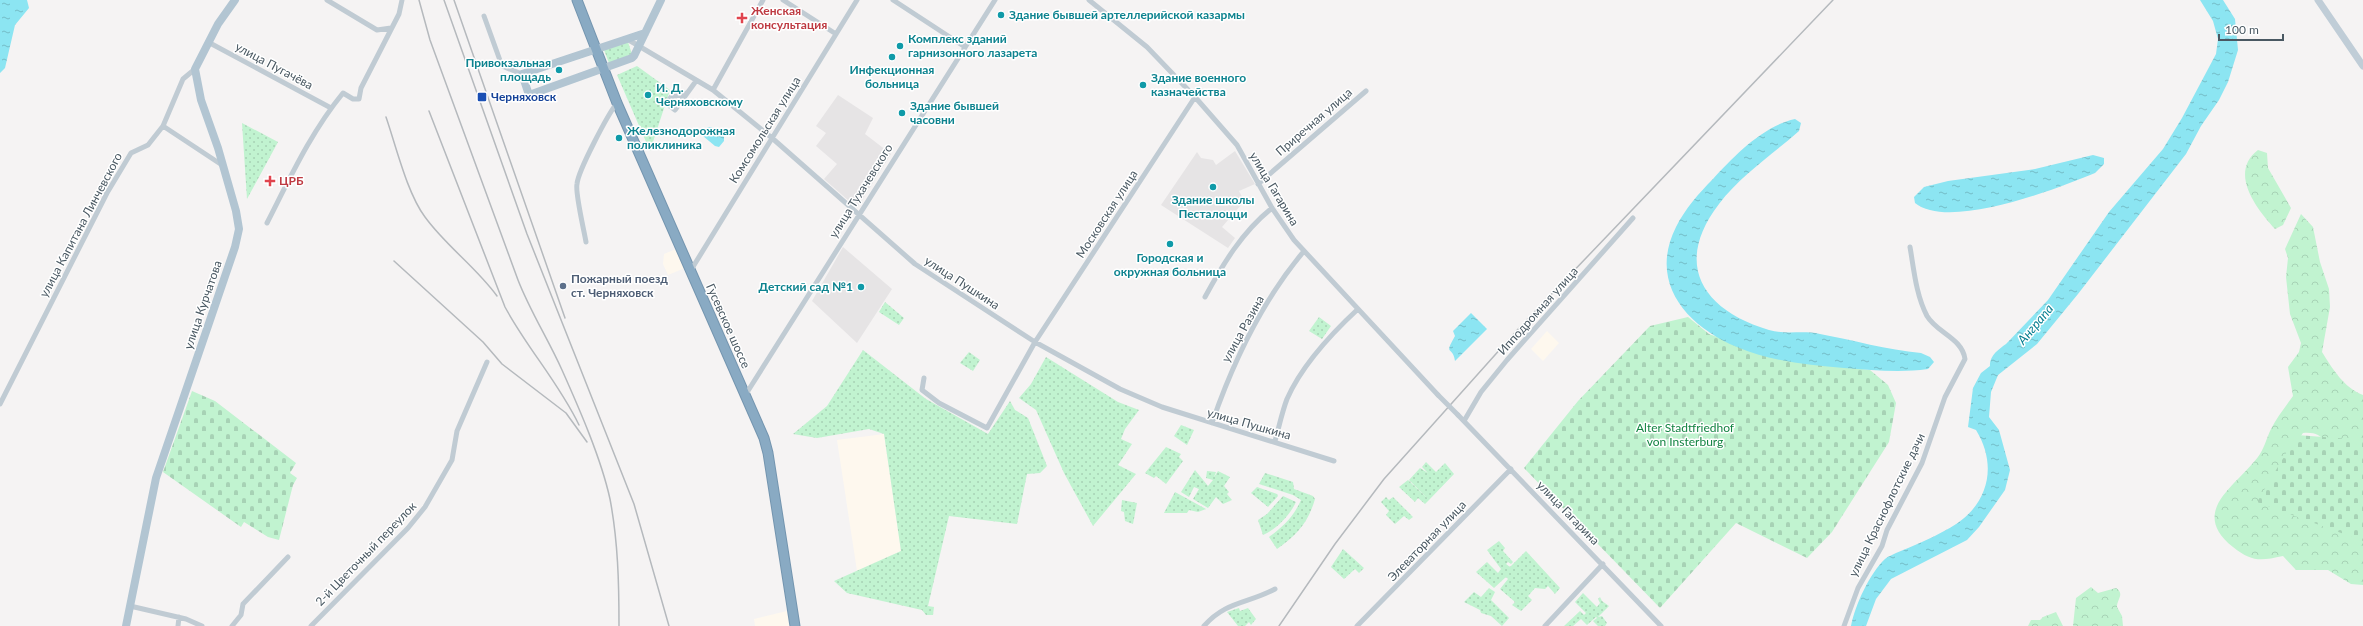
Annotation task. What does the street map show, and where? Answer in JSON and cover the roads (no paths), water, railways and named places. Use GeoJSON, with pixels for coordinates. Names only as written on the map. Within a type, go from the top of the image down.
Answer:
{"type":"FeatureCollection","features":[{"type":"Feature","properties":{"kind":"highway","name":"Гусевское шоссе"},"geometry":{"type":"LineString","coordinates":[[577,0],[617,103],[746,394],[768,452],[795,626]]}},
{"type":"Feature","properties":{"kind":"main road"},"geometry":{"type":"LineString","coordinates":[[195,69],[208,42],[235,0]]}},
{"type":"Feature","properties":{"kind":"main road"},"geometry":{"type":"LineString","coordinates":[[645,33],[522,74],[529,95],[632,58],[639,46],[661,0]]}},
{"type":"Feature","properties":{"kind":"main road","name":"улица Курчатова"},"geometry":{"type":"LineString","coordinates":[[126,626],[156,478],[235,247],[239,229],[236,210],[223,165],[201,100],[195,69]]}},
{"type":"Feature","properties":{"kind":"street"},"geometry":{"type":"LineString","coordinates":[[327,0],[377,30],[391,28]]}},
{"type":"Feature","properties":{"kind":"street"},"geometry":{"type":"LineString","coordinates":[[267,223],[306,148],[331,108],[343,93],[353,99],[359,99],[361,88],[399,14],[402,0]]}},
{"type":"Feature","properties":{"kind":"street"},"geometry":{"type":"LineString","coordinates":[[713,90],[763,0]]}},
{"type":"Feature","properties":{"kind":"street"},"geometry":{"type":"LineString","coordinates":[[784,0],[836,34]]}},
{"type":"Feature","properties":{"kind":"street","name":"Комсомольская улица"},"geometry":{"type":"LineString","coordinates":[[691,270],[857,0]]}},
{"type":"Feature","properties":{"kind":"street"},"geometry":{"type":"LineString","coordinates":[[893,0],[965,47]]}},
{"type":"Feature","properties":{"kind":"street","name":"улица Тухачевского"},"geometry":{"type":"LineString","coordinates":[[746,394],[858,214],[995,0]]}},
{"type":"Feature","properties":{"kind":"street","name":"улица Гагарина"},"geometry":{"type":"LineString","coordinates":[[1089,0],[1147,47],[1195,97],[1237,145],[1285,229],[1304,251],[1438,395],[1662,626]]}},
{"type":"Feature","properties":{"kind":"street"},"geometry":{"type":"LineString","coordinates":[[2318,0],[2363,66]]}},
{"type":"Feature","properties":{"kind":"street"},"geometry":{"type":"LineString","coordinates":[[484,16],[502,66],[522,74]]}},
{"type":"Feature","properties":{"kind":"street","name":"улица Пушкина"},"geometry":{"type":"LineString","coordinates":[[627,38],[713,90],[772,138],[915,264],[1035,342],[1120,389],[1162,407],[1275,441],[1334,461]]}},
{"type":"Feature","properties":{"kind":"street","name":"улица Пугачёва"},"geometry":{"type":"LineString","coordinates":[[208,42],[331,108]]}},
{"type":"Feature","properties":{"kind":"street","name":"улица Капитана Линчевского"},"geometry":{"type":"LineString","coordinates":[[0,404],[107,193],[131,153],[148,145],[163,126],[183,79],[195,69]]}},
{"type":"Feature","properties":{"kind":"street"},"geometry":{"type":"LineString","coordinates":[[687,93],[696,81]]}},
{"type":"Feature","properties":{"kind":"street","name":"Приречная улица"},"geometry":{"type":"LineString","coordinates":[[1258,184],[1366,91]]}},
{"type":"Feature","properties":{"kind":"street","name":"Московская улица"},"geometry":{"type":"LineString","coordinates":[[924,378],[922,390],[939,403],[987,428],[1035,342],[1195,97]]}},
{"type":"Feature","properties":{"kind":"street"},"geometry":{"type":"LineString","coordinates":[[586,242],[577,184],[611,110],[617,103]]}},
{"type":"Feature","properties":{"kind":"street"},"geometry":{"type":"LineString","coordinates":[[163,126],[223,165]]}},
{"type":"Feature","properties":{"kind":"street"},"geometry":{"type":"LineString","coordinates":[[1205,297],[1229,256],[1243,237],[1260,218],[1272,208]]}},
{"type":"Feature","properties":{"kind":"street","name":"Ипподромная улица"},"geometry":{"type":"LineString","coordinates":[[1464,421],[1481,392],[1507,360],[1633,218]]}},
{"type":"Feature","properties":{"kind":"street","name":"улица Краснофлотские дачи"},"geometry":{"type":"LineString","coordinates":[[1844,626],[1858,588],[1882,546],[1887,530],[1922,463],[1944,397],[1965,359],[1962,348],[1927,316],[1918,291],[1910,247]]}},
{"type":"Feature","properties":{"kind":"street","name":"улица Разина"},"geometry":{"type":"LineString","coordinates":[[1212,423],[1227,379],[1240,352],[1291,266],[1304,251]]}},
{"type":"Feature","properties":{"kind":"street"},"geometry":{"type":"LineString","coordinates":[[1275,441],[1287,400],[1299,377],[1358,309]]}},
{"type":"Feature","properties":{"kind":"street","name":"2-й Цветочный переулок"},"geometry":{"type":"LineString","coordinates":[[311,626],[408,528],[425,507],[452,460],[457,431],[487,362]]}},
{"type":"Feature","properties":{"kind":"street","name":"Элеваторная улица"},"geometry":{"type":"LineString","coordinates":[[1357,626],[1511,469]]}},
{"type":"Feature","properties":{"kind":"street"},"geometry":{"type":"LineString","coordinates":[[232,626],[241,615],[240,609],[243,604],[288,557]]}},
{"type":"Feature","properties":{"kind":"street"},"geometry":{"type":"LineString","coordinates":[[1545,626],[1603,564]]}},
{"type":"Feature","properties":{"kind":"street"},"geometry":{"type":"LineString","coordinates":[[1204,626],[1227,606],[1259,597],[1275,589]]}},
{"type":"Feature","properties":{"kind":"street"},"geometry":{"type":"LineString","coordinates":[[130,606],[179,617],[202,626]]}},
{"type":"Feature","properties":{"kind":"street"},"geometry":{"type":"LineString","coordinates":[[178,626],[179,617]]}},
{"type":"Feature","properties":{"kind":"water"},"geometry":{"type":"Polygon","coordinates":[[[0,0],[27,0],[29,8],[15,25],[5,68],[0,73],[0,0]]]}},
{"type":"Feature","properties":{"kind":"water","name":"Анграпа"},"geometry":{"type":"Polygon","coordinates":[[[2200,0],[2223,0],[2235,19],[2238,50],[2228,82],[2219,100],[2201,126],[2186,154],[2078,294],[2037,344],[1998,375],[1991,392],[1989,417],[1999,430],[2010,470],[2005,490],[1979,527],[1967,540],[1891,579],[1876,599],[1866,626],[1851,626],[1864,590],[1874,572],[1885,559],[1960,522],[1979,500],[1985,487],[1988,474],[1987,459],[1983,445],[1976,430],[1968,427],[1973,388],[1981,373],[1990,366],[1991,359],[1995,353],[2006,344],[2048,300],[2109,212],[2163,149],[2182,118],[2216,54],[2218,39],[2213,21],[2200,0]]]}},
{"type":"Feature","properties":{"kind":"water"},"geometry":{"type":"Polygon","coordinates":[[[1795,119],[1801,123],[1799,131],[1737,184],[1719,204],[1705,226],[1698,246],[1697,265],[1702,282],[1712,297],[1726,310],[1746,321],[1769,330],[1781,332],[1808,332],[1908,352],[1921,353],[1930,357],[1934,362],[1928,369],[1896,371],[1844,368],[1803,364],[1762,356],[1737,347],[1702,327],[1688,315],[1677,300],[1670,284],[1667,266],[1669,247],[1676,227],[1684,214],[1703,190],[1730,161],[1750,143],[1772,128],[1795,119]]]}},
{"type":"Feature","properties":{"kind":"water"},"geometry":{"type":"Polygon","coordinates":[[[711,127],[724,137],[724,141],[719,147],[715,146],[703,136],[705,128],[711,127]]]}},
{"type":"Feature","properties":{"kind":"water"},"geometry":{"type":"Polygon","coordinates":[[[2093,155],[2104,158],[2104,164],[2095,173],[2056,188],[2004,204],[1977,210],[1952,212],[1931,210],[1915,203],[1914,197],[1924,187],[1948,181],[2035,169],[2093,155]]]}},
{"type":"Feature","properties":{"kind":"water"},"geometry":{"type":"Polygon","coordinates":[[[1471,313],[1487,329],[1455,361],[1454,356],[1449,349],[1455,336],[1453,331],[1471,313]]]}},
{"type":"Feature","properties":{"kind":"railway"},"geometry":{"type":"LineString","coordinates":[[419,0],[430,40],[518,280],[569,385],[601,467],[610,499],[615,531],[619,626]]}},
{"type":"Feature","properties":{"kind":"railway"},"geometry":{"type":"LineString","coordinates":[[444,0],[527,234],[634,504],[669,626]]}},
{"type":"Feature","properties":{"kind":"railway"},"geometry":{"type":"LineString","coordinates":[[454,0],[565,318]]}},
{"type":"Feature","properties":{"kind":"railway"},"geometry":{"type":"LineString","coordinates":[[1279,626],[1335,544],[1384,479],[1520,327],[1833,0]]}},
{"type":"Feature","properties":{"kind":"railway"},"geometry":{"type":"LineString","coordinates":[[429,111],[505,307],[523,337],[553,380],[579,425]]}},
{"type":"Feature","properties":{"kind":"railway"},"geometry":{"type":"LineString","coordinates":[[386,117],[407,182],[425,217],[442,238],[489,285],[497,296]]}},
{"type":"Feature","properties":{"kind":"railway"},"geometry":{"type":"LineString","coordinates":[[394,261],[483,342],[502,364],[566,413],[587,442]]}},
{"type":"Feature","properties":{"kind":"place","name":"Здание бывшей артеллерийской казармы"},"geometry":{"type":"Point","coordinates":[1001,15]}},
{"type":"Feature","properties":{"kind":"place","name":"Женская консультация"},"geometry":{"type":"Point","coordinates":[742,18]}},
{"type":"Feature","properties":{"kind":"place","name":"Комплекс зданий гарнизонного лазарета"},"geometry":{"type":"Point","coordinates":[900,46]}},
{"type":"Feature","properties":{"kind":"place","name":"Инфекционная больница"},"geometry":{"type":"Point","coordinates":[892,57]}},
{"type":"Feature","properties":{"kind":"place","name":"Привокзальная площадь"},"geometry":{"type":"Point","coordinates":[559,70]}},
{"type":"Feature","properties":{"kind":"place","name":"Здание военного казначейства"},"geometry":{"type":"Point","coordinates":[1143,85]}},
{"type":"Feature","properties":{"kind":"place","name":"И. Д. Черняховскому"},"geometry":{"type":"Point","coordinates":[648,95]}},
{"type":"Feature","properties":{"kind":"place","name":"Черняховск"},"geometry":{"type":"Point","coordinates":[482,97]}},
{"type":"Feature","properties":{"kind":"place","name":"Здание бывшей часовни"},"geometry":{"type":"Point","coordinates":[902,113]}},
{"type":"Feature","properties":{"kind":"place","name":"Железнодорожная поликлиника"},"geometry":{"type":"Point","coordinates":[619,138]}},
{"type":"Feature","properties":{"kind":"place","name":"ЦРБ"},"geometry":{"type":"Point","coordinates":[270,181]}},
{"type":"Feature","properties":{"kind":"place","name":"Здание школы Песталоцци"},"geometry":{"type":"Point","coordinates":[1213,187]}},
{"type":"Feature","properties":{"kind":"place","name":"Городская и окружная больница"},"geometry":{"type":"Point","coordinates":[1170,244]}},
{"type":"Feature","properties":{"kind":"place","name":"Пожарный поезд ст. Черняховск"},"geometry":{"type":"Point","coordinates":[563,286]}},
{"type":"Feature","properties":{"kind":"place","name":"Детский сад №1"},"geometry":{"type":"Point","coordinates":[861,287]}},
{"type":"Feature","properties":{"kind":"park label","name":"Alter Stadtfriedhof von Insterburg"},"geometry":{"type":"Point","coordinates":[1685,435]}}]}
